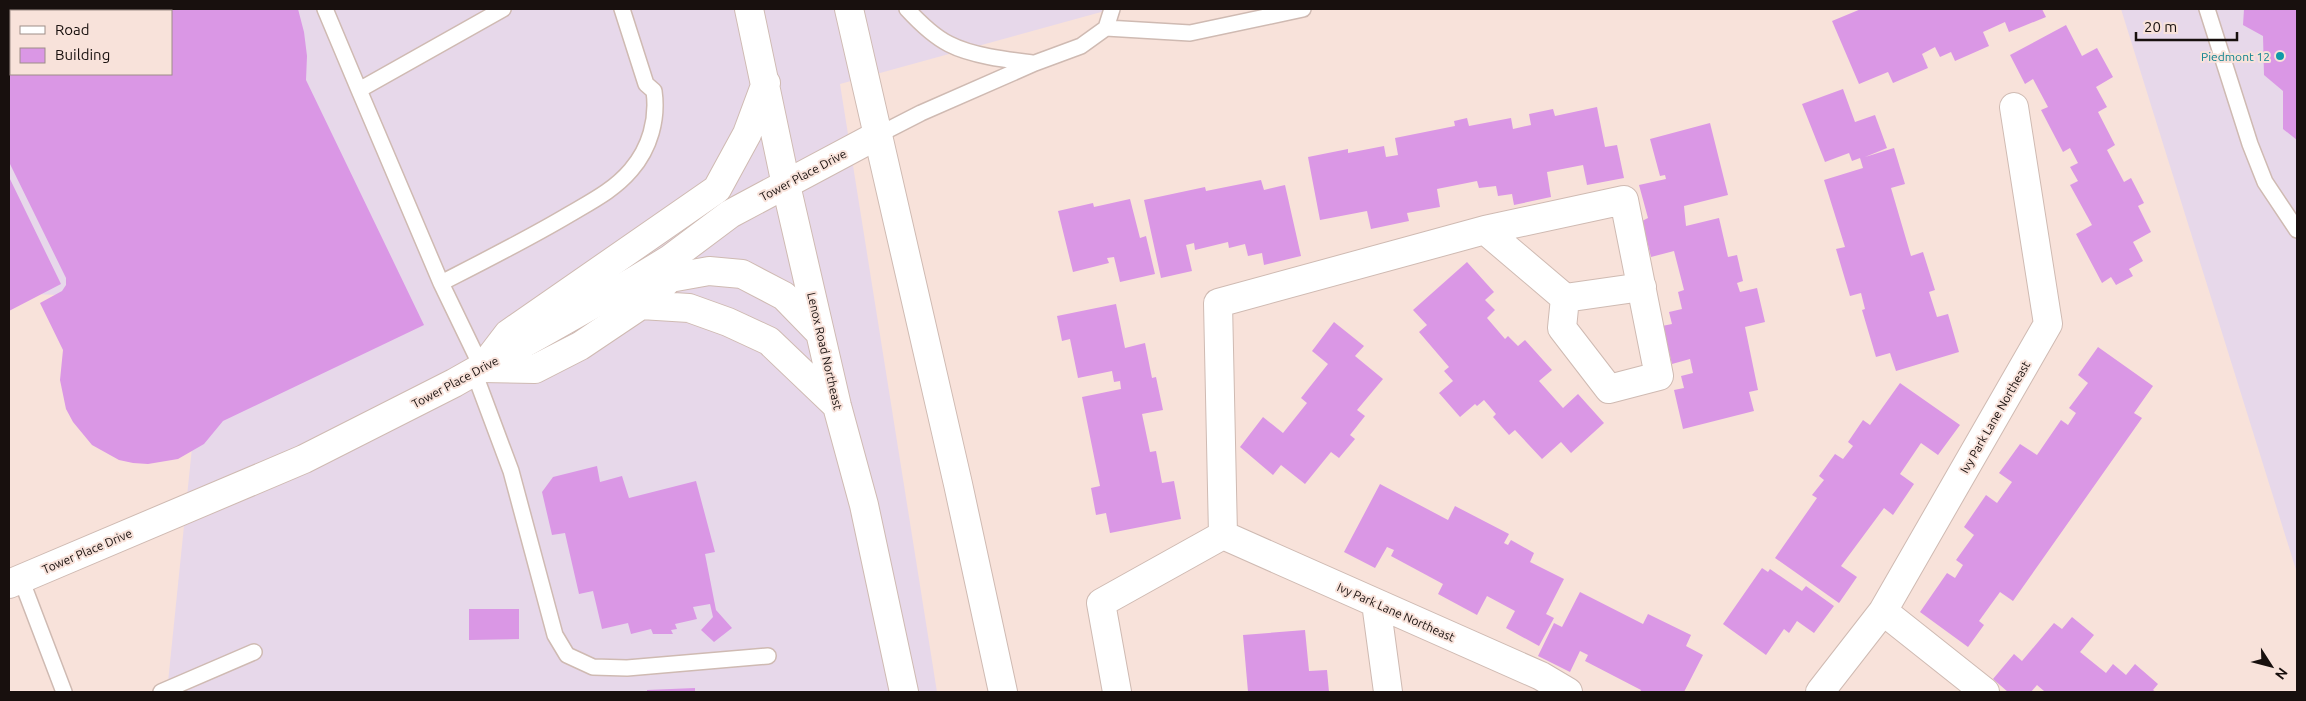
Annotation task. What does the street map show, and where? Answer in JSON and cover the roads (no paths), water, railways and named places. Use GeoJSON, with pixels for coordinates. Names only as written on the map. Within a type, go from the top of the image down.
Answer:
{"type":"FeatureCollection","features":[{"type":"Feature","properties":{"kind":"street","name":"Lenox Road Northeast"},"geometry":{"type":"LineString","coordinates":[[749,9],[786,185],[837,406],[864,505],[904,692]]}},
{"type":"Feature","properties":{"kind":"street"},"geometry":{"type":"LineString","coordinates":[[849,9],[958,484],[1002,692]]}},
{"type":"Feature","properties":{"kind":"street"},"geometry":{"type":"LineString","coordinates":[[478,370],[508,334],[716,189],[747,134],[766,83]]}},
{"type":"Feature","properties":{"kind":"street","name":"Ivy Park Lane Northeast"},"geometry":{"type":"LineString","coordinates":[[1820,692],[1883,611],[2048,324],[2014,107]]}},
{"type":"Feature","properties":{"kind":"street","name":"Tower Place Drive"},"geometry":{"type":"LineString","coordinates":[[15,582],[304,459],[478,370],[670,259],[730,214],[878,135]]}},
{"type":"Feature","properties":{"kind":"street"},"geometry":{"type":"LineString","coordinates":[[1117,692],[1100,603],[1223,536],[1218,303],[1486,230],[1624,200],[1659,376],[1609,389],[1562,328],[1565,298]]}},
{"type":"Feature","properties":{"kind":"street"},"geometry":{"type":"LineString","coordinates":[[1486,230],[1565,298],[1642,288]]}},
{"type":"Feature","properties":{"kind":"street"},"geometry":{"type":"LineString","coordinates":[[478,370],[535,369],[580,346],[641,306],[670,278],[708,271],[742,274],[784,296],[820,332]]}},
{"type":"Feature","properties":{"kind":"street"},"geometry":{"type":"LineString","coordinates":[[641,306],[689,308],[728,322],[769,341],[837,406]]}},
{"type":"Feature","properties":{"kind":"street","name":"Ivy Park Lane Northeast"},"geometry":{"type":"LineString","coordinates":[[1223,536],[1541,676],[1568,692]]}},
{"type":"Feature","properties":{"kind":"street"},"geometry":{"type":"LineString","coordinates":[[1376,603],[1388,692]]}},
{"type":"Feature","properties":{"kind":"street"},"geometry":{"type":"LineString","coordinates":[[1883,611],[1985,692]]}},
{"type":"Feature","properties":{"kind":"lane"},"geometry":{"type":"LineString","coordinates":[[325,9],[478,370],[511,471],[555,635],[567,655],[593,668],[627,668],[768,656]]}},
{"type":"Feature","properties":{"kind":"lane"},"geometry":{"type":"LineString","coordinates":[[359,90],[503,9]]}},
{"type":"Feature","properties":{"kind":"lane"},"geometry":{"type":"LineString","coordinates":[[441,283],[526,240],[612,189],[632,169],[645,150],[655,122],[654,91],[646,84],[622,9]]}},
{"type":"Feature","properties":{"kind":"lane"},"geometry":{"type":"LineString","coordinates":[[908,9],[923,26],[949,45],[1004,59],[1035,63]]}},
{"type":"Feature","properties":{"kind":"lane"},"geometry":{"type":"LineString","coordinates":[[878,135],[921,113],[1035,63],[1081,46],[1106,28],[1112,9]]}},
{"type":"Feature","properties":{"kind":"lane"},"geometry":{"type":"LineString","coordinates":[[1106,28],[1190,33],[1303,9]]}},
{"type":"Feature","properties":{"kind":"lane"},"geometry":{"type":"LineString","coordinates":[[2207,9],[2264,182],[2297,230]]}},
{"type":"Feature","properties":{"kind":"lane"},"geometry":{"type":"LineString","coordinates":[[15,582],[64,692]]}},
{"type":"Feature","properties":{"kind":"lane"},"geometry":{"type":"LineString","coordinates":[[161,692],[254,652]]}},
{"type":"Feature","properties":{"kind":"place","name":"Piedmont 12"},"geometry":{"type":"Point","coordinates":[2280,56]}}]}
